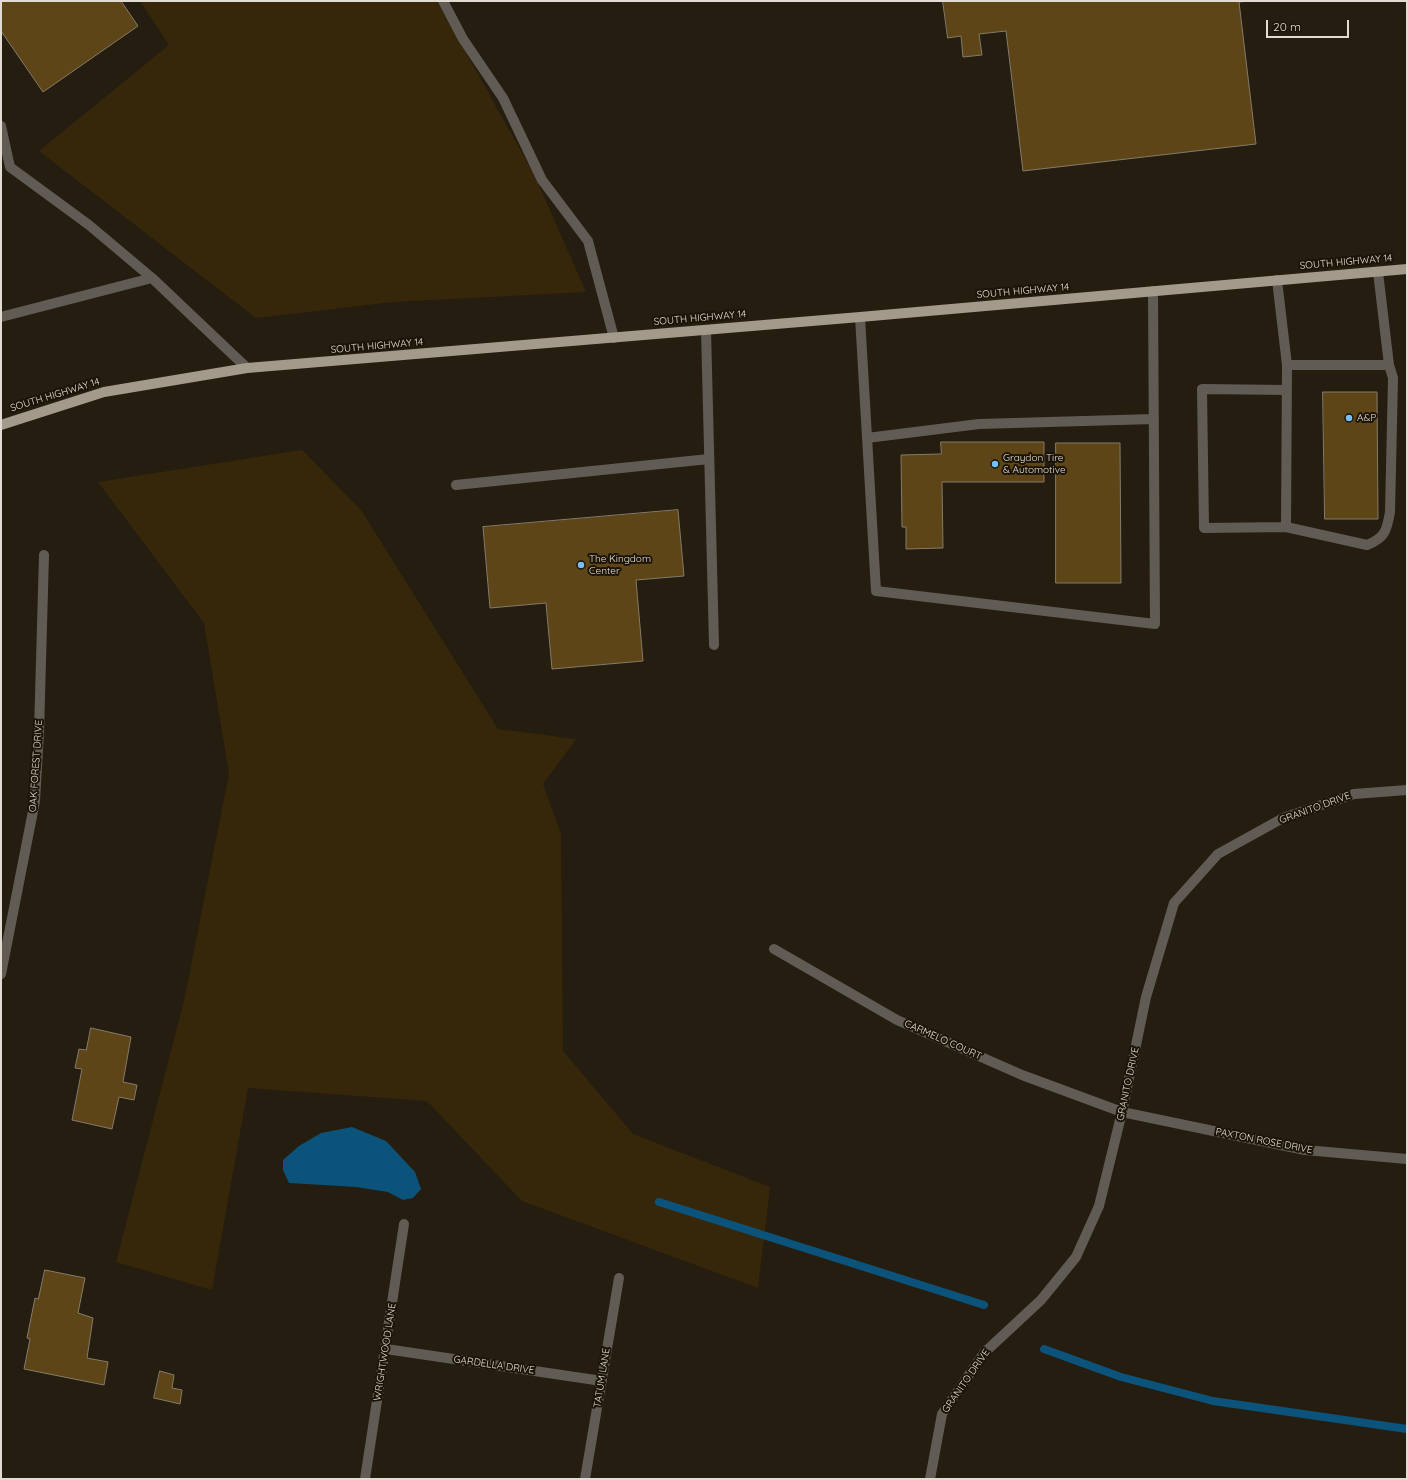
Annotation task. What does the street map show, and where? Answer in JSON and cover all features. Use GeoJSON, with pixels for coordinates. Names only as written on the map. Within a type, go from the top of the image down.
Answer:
{"type":"FeatureCollection","features":[{"type":"Feature","properties":{"kind":"main road","name":"SOUTH HIGHWAY 14"},"geometry":{"type":"LineString","coordinates":[[1,425],[104,392],[247,368],[614,338],[1407,269]]}},
{"type":"Feature","properties":{"kind":"street"},"geometry":{"type":"LineString","coordinates":[[443,1],[463,39],[503,98],[542,180],[588,241],[614,338]]}},
{"type":"Feature","properties":{"kind":"street"},"geometry":{"type":"LineString","coordinates":[[1,126],[10,167],[89,225],[152,278],[247,368]]}},
{"type":"Feature","properties":{"kind":"street"},"geometry":{"type":"LineString","coordinates":[[1287,390],[1202,389],[1204,528],[1286,527],[1367,545],[1378,541],[1387,528],[1390,512],[1393,378],[1389,364],[1378,272]]}},
{"type":"Feature","properties":{"kind":"street"},"geometry":{"type":"LineString","coordinates":[[1,317],[152,278]]}},
{"type":"Feature","properties":{"kind":"street"},"geometry":{"type":"LineString","coordinates":[[1278,280],[1287,365],[1286,527]]}},
{"type":"Feature","properties":{"kind":"street"},"geometry":{"type":"LineString","coordinates":[[860,317],[876,591],[1155,624],[1153,291]]}},
{"type":"Feature","properties":{"kind":"street"},"geometry":{"type":"LineString","coordinates":[[706,330],[714,645]]}},
{"type":"Feature","properties":{"kind":"street"},"geometry":{"type":"LineString","coordinates":[[1287,365],[1389,364]]}},
{"type":"Feature","properties":{"kind":"street"},"geometry":{"type":"LineString","coordinates":[[867,438],[979,424],[1154,419]]}},
{"type":"Feature","properties":{"kind":"street"},"geometry":{"type":"LineString","coordinates":[[456,485],[709,459]]}},
{"type":"Feature","properties":{"kind":"street","name":"OAK FOREST DRIVE"},"geometry":{"type":"LineString","coordinates":[[1,974],[35,801],[39,732],[44,555]]}},
{"type":"Feature","properties":{"kind":"street","name":"GRANITO DRIVE"},"geometry":{"type":"LineString","coordinates":[[930,1479],[942,1414],[984,1353],[1041,1300],[1076,1257],[1099,1206],[1122,1112],[1146,996],[1174,903],[1218,854],[1283,818],[1354,794],[1407,790]]}},
{"type":"Feature","properties":{"kind":"street","name":"CARMELO COURT"},"geometry":{"type":"LineString","coordinates":[[774,949],[897,1020],[1022,1075],[1122,1112]]}},
{"type":"Feature","properties":{"kind":"street","name":"PAXTON ROSE DRIVE"},"geometry":{"type":"LineString","coordinates":[[1122,1112],[1305,1150],[1407,1159]]}},
{"type":"Feature","properties":{"kind":"street","name":"WRIGHTWOOD LANE"},"geometry":{"type":"LineString","coordinates":[[365,1479],[386,1350],[404,1224]]}},
{"type":"Feature","properties":{"kind":"street","name":"TATUM LANE"},"geometry":{"type":"LineString","coordinates":[[586,1479],[619,1278]]}},
{"type":"Feature","properties":{"kind":"street","name":"GARDELLA DRIVE"},"geometry":{"type":"LineString","coordinates":[[386,1350],[602,1381]]}},
{"type":"Feature","properties":{"kind":"shaded area"},"geometry":{"type":"Polygon","coordinates":[[[140,1],[437,1],[535,176],[586,292],[393,302],[256,318],[39,151],[169,45],[140,1]]]}},
{"type":"Feature","properties":{"kind":"shaded area"},"geometry":{"type":"Polygon","coordinates":[[[302,450],[361,510],[498,729],[576,739],[543,784],[561,834],[563,1051],[633,1134],[770,1187],[758,1288],[522,1201],[427,1101],[248,1088],[212,1290],[116,1262],[184,1001],[229,774],[204,623],[98,482],[302,450]]]}},
{"type":"Feature","properties":{"kind":"water"},"geometry":{"type":"Polygon","coordinates":[[[352,1127],[386,1141],[415,1172],[421,1189],[413,1198],[403,1200],[388,1192],[356,1187],[289,1183],[283,1170],[283,1160],[299,1146],[321,1133],[352,1127]]]}},
{"type":"Feature","properties":{"kind":"building"},"geometry":{"type":"Polygon","coordinates":[[[1,1],[121,1],[138,26],[43,92],[1,31],[1,1]]]}},
{"type":"Feature","properties":{"kind":"building"},"geometry":{"type":"Polygon","coordinates":[[[943,1],[1251,1],[1239,2],[1256,144],[1023,171],[1006,31],[979,34],[982,55],[963,57],[961,36],[948,38],[943,1]]]}},
{"type":"Feature","properties":{"kind":"building"},"geometry":{"type":"Polygon","coordinates":[[[1323,392],[1377,392],[1378,519],[1325,519],[1323,392]]]}},
{"type":"Feature","properties":{"kind":"building"},"geometry":{"type":"Polygon","coordinates":[[[941,442],[1044,442],[1044,482],[942,482],[943,548],[906,549],[906,527],[902,527],[901,455],[941,454],[941,442]]]}},
{"type":"Feature","properties":{"kind":"building"},"geometry":{"type":"Polygon","coordinates":[[[1056,443],[1120,443],[1121,583],[1056,583],[1056,443]]]}},
{"type":"Feature","properties":{"kind":"building"},"geometry":{"type":"Polygon","coordinates":[[[678,510],[684,576],[636,580],[643,661],[552,669],[546,603],[490,608],[483,527],[678,510]]]}},
{"type":"Feature","properties":{"kind":"building"},"geometry":{"type":"Polygon","coordinates":[[[91,1028],[131,1037],[123,1082],[137,1085],[134,1100],[119,1097],[112,1129],[72,1120],[82,1069],[75,1068],[79,1049],[86,1050],[91,1028]]]}},
{"type":"Feature","properties":{"kind":"building"},"geometry":{"type":"Polygon","coordinates":[[[45,1270],[85,1278],[78,1313],[93,1318],[87,1358],[108,1362],[104,1385],[24,1369],[30,1339],[27,1338],[35,1298],[38,1299],[45,1270]]]}},
{"type":"Feature","properties":{"kind":"building"},"geometry":{"type":"Polygon","coordinates":[[[160,1371],[174,1375],[172,1388],[182,1390],[180,1404],[154,1398],[160,1371]]]}},
{"type":"Feature","properties":{"kind":"waterway"},"geometry":{"type":"LineString","coordinates":[[659,1202],[984,1305]]}},
{"type":"Feature","properties":{"kind":"waterway"},"geometry":{"type":"LineString","coordinates":[[1044,1349],[1121,1377],[1213,1401],[1407,1429]]}},
{"type":"Feature","properties":{"kind":"place","name":"A&P"},"geometry":{"type":"Point","coordinates":[1349,418]}},
{"type":"Feature","properties":{"kind":"place","name":"Graydon Tire & Automotive"},"geometry":{"type":"Point","coordinates":[995,464]}},
{"type":"Feature","properties":{"kind":"place","name":"The Kingdom Center"},"geometry":{"type":"Point","coordinates":[581,565]}}]}
